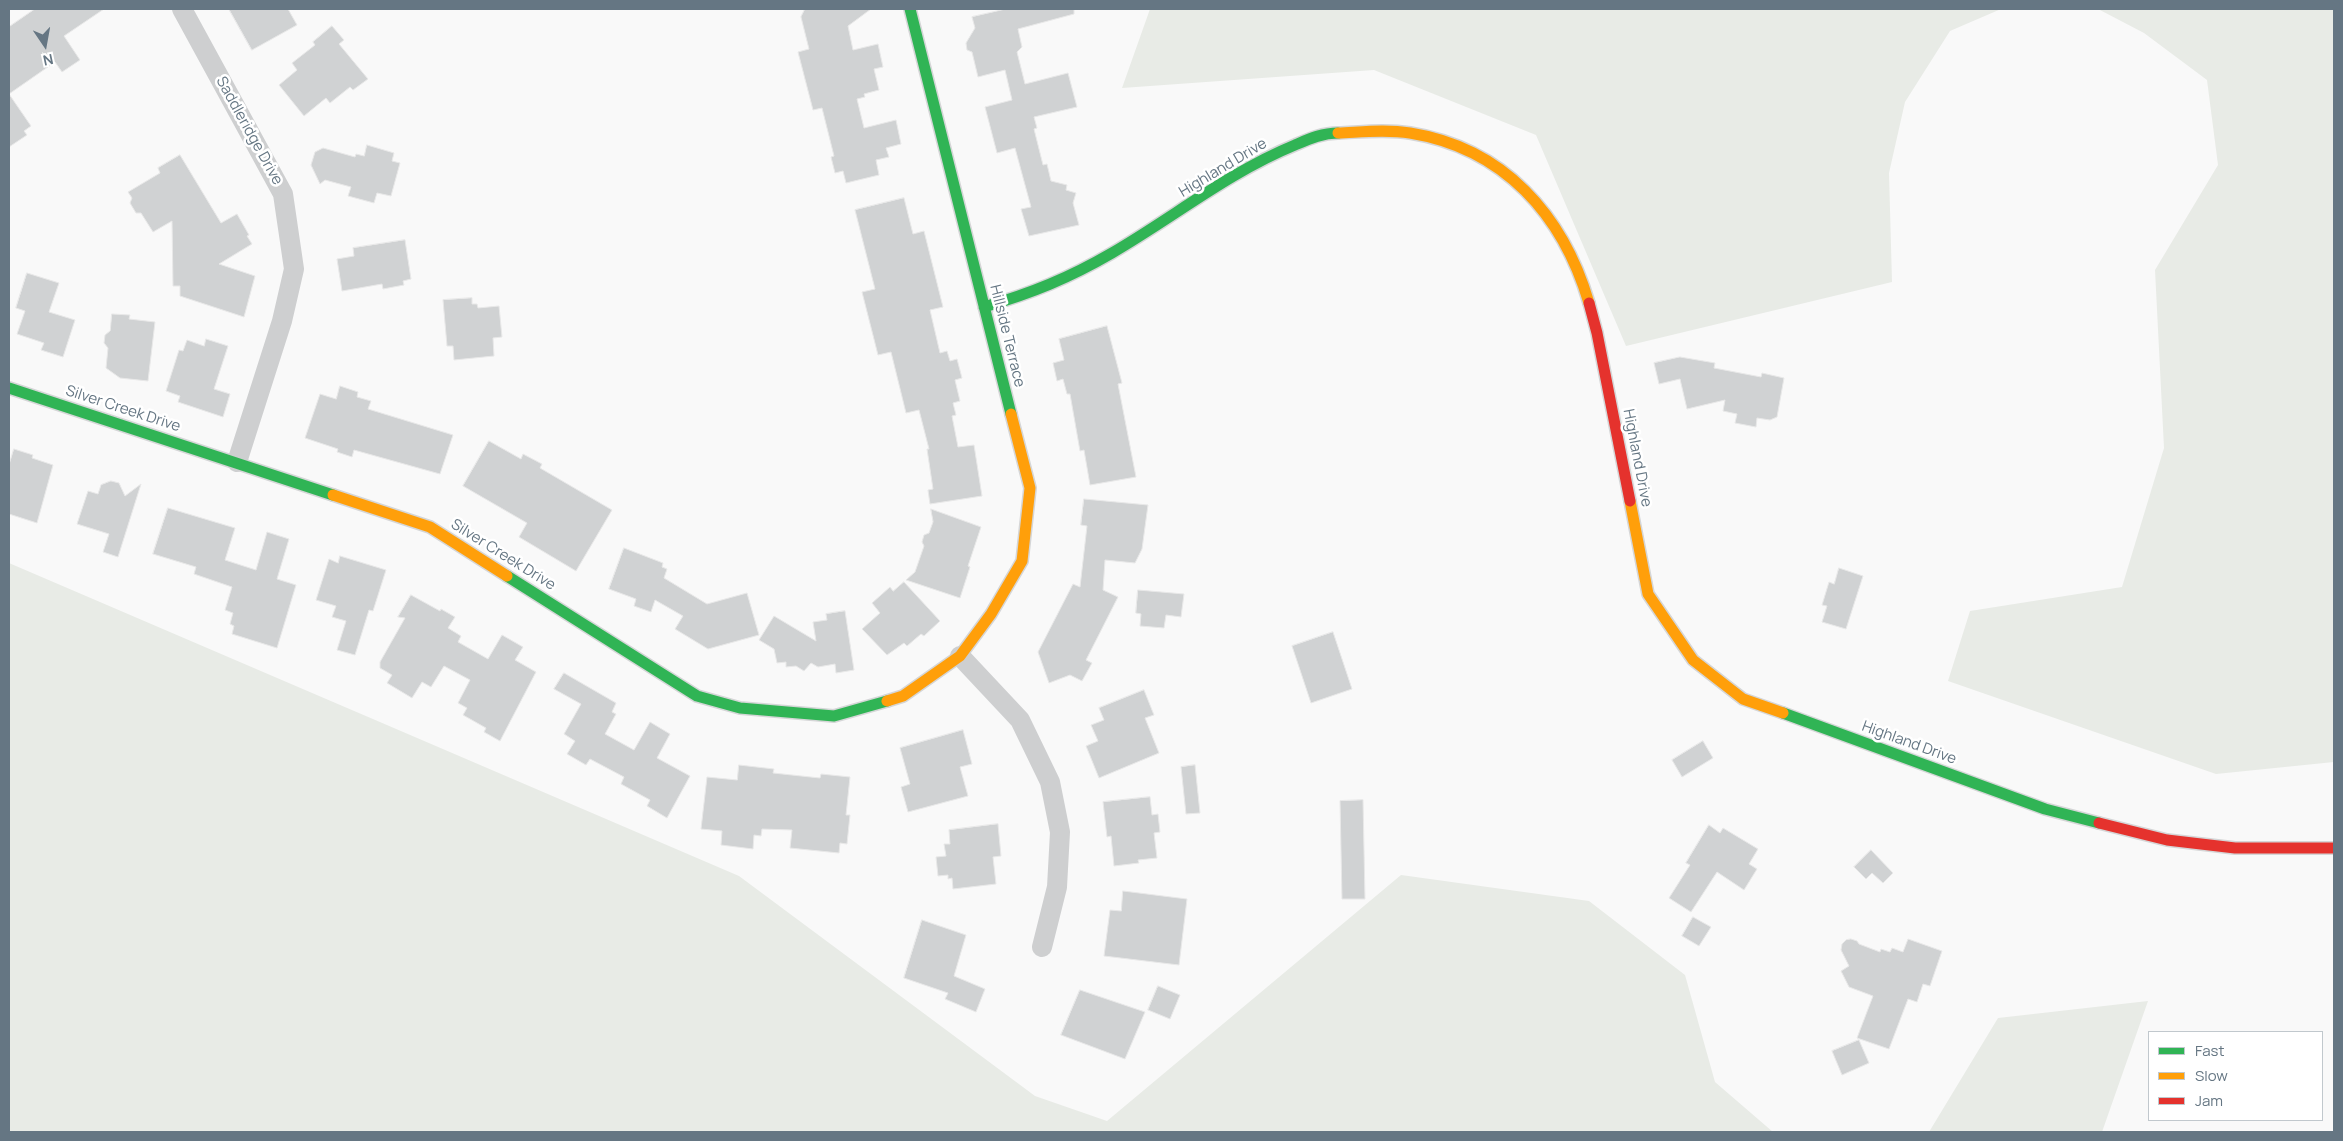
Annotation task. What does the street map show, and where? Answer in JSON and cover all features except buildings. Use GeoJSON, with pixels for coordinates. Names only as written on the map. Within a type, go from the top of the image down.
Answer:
{"type":"FeatureCollection","features":[{"type":"Feature","properties":{"kind":"street","name":"Saddleridge Drive"},"geometry":{"type":"LineString","coordinates":[[182,9],[283,194],[294,269],[282,321],[236,462]]}},
{"type":"Feature","properties":{"kind":"street","name":"Hillside Terrace"},"geometry":{"type":"LineString","coordinates":[[910,9],[1030,488],[1022,560],[991,614],[960,656]]}},
{"type":"Feature","properties":{"kind":"street","name":"Highland Drive"},"geometry":{"type":"LineString","coordinates":[[984,307],[1010,302],[1053,286],[1138,237],[1262,159],[1322,134],[1375,129],[1426,134],[1452,143],[1484,158],[1542,207],[1569,249],[1586,290],[1597,333],[1648,594],[1693,660],[1743,698],[2045,809],[2168,840],[2235,848],[2334,848]]}},
{"type":"Feature","properties":{"kind":"street","name":"Silver Creek Drive"},"geometry":{"type":"LineString","coordinates":[[9,388],[430,527],[697,696],[740,708],[834,716],[902,696],[960,656]]}},
{"type":"Feature","properties":{"kind":"street"},"geometry":{"type":"LineString","coordinates":[[960,656],[1020,720],[1050,782],[1060,832],[1060,841],[1057,887],[1042,948]]}},
{"type":"Feature","properties":{"kind":"shaded area"},"geometry":{"type":"Polygon","coordinates":[[[1150,9],[2001,9],[1950,31],[1905,102],[1889,173],[1892,282],[1626,346],[1536,135],[1374,70],[1122,88],[1150,9]]]}},
{"type":"Feature","properties":{"kind":"shaded area"},"geometry":{"type":"Polygon","coordinates":[[[2098,9],[2334,9],[2334,762],[2216,774],[1948,681],[1970,611],[2122,587],[2164,448],[2155,270],[2218,165],[2207,80],[2144,33],[2098,9]]]}},
{"type":"Feature","properties":{"kind":"shaded area"},"geometry":{"type":"Polygon","coordinates":[[[9,563],[739,876],[1035,1096],[1107,1121],[1401,875],[1589,901],[1685,975],[1715,1082],[1773,1132],[9,1132],[9,563]]]}},
{"type":"Feature","properties":{"kind":"shaded area"},"geometry":{"type":"Polygon","coordinates":[[[2148,1001],[2102,1132],[1929,1132],[1998,1018],[2148,1001]]]}},
{"type":"Feature","properties":{"kind":"traffic: fast"},"geometry":{"type":"LineString","coordinates":[[910,9],[1011,414]]}},
{"type":"Feature","properties":{"kind":"traffic: fast"},"geometry":{"type":"LineString","coordinates":[[984,307],[1034,290],[1081,270],[1135,239],[1247,168],[1311,139],[1326,134],[1338,133]]}},
{"type":"Feature","properties":{"kind":"traffic: fast"},"geometry":{"type":"LineString","coordinates":[[9,388],[333,495]]}},
{"type":"Feature","properties":{"kind":"traffic: fast"},"geometry":{"type":"LineString","coordinates":[[507,576],[697,696],[740,708],[834,716],[887,701]]}},
{"type":"Feature","properties":{"kind":"traffic: fast"},"geometry":{"type":"LineString","coordinates":[[1783,713],[2045,809],[2099,823]]}},
{"type":"Feature","properties":{"kind":"traffic: slow"},"geometry":{"type":"LineString","coordinates":[[1338,133],[1383,131],[1410,133],[1444,141],[1474,154],[1501,170],[1525,191],[1546,214],[1563,241],[1578,271],[1589,303]]}},
{"type":"Feature","properties":{"kind":"traffic: slow"},"geometry":{"type":"LineString","coordinates":[[887,701],[903,696],[960,656],[991,614],[1022,561],[1030,488],[1011,414]]}},
{"type":"Feature","properties":{"kind":"traffic: slow"},"geometry":{"type":"LineString","coordinates":[[333,495],[430,527],[507,576]]}},
{"type":"Feature","properties":{"kind":"traffic: slow"},"geometry":{"type":"LineString","coordinates":[[1630,501],[1648,594],[1693,660],[1743,699],[1783,713]]}},
{"type":"Feature","properties":{"kind":"traffic: jam"},"geometry":{"type":"LineString","coordinates":[[1589,303],[1597,333],[1630,501]]}},
{"type":"Feature","properties":{"kind":"traffic: jam"},"geometry":{"type":"LineString","coordinates":[[2099,823],[2167,840],[2235,848],[2334,848]]}}]}
